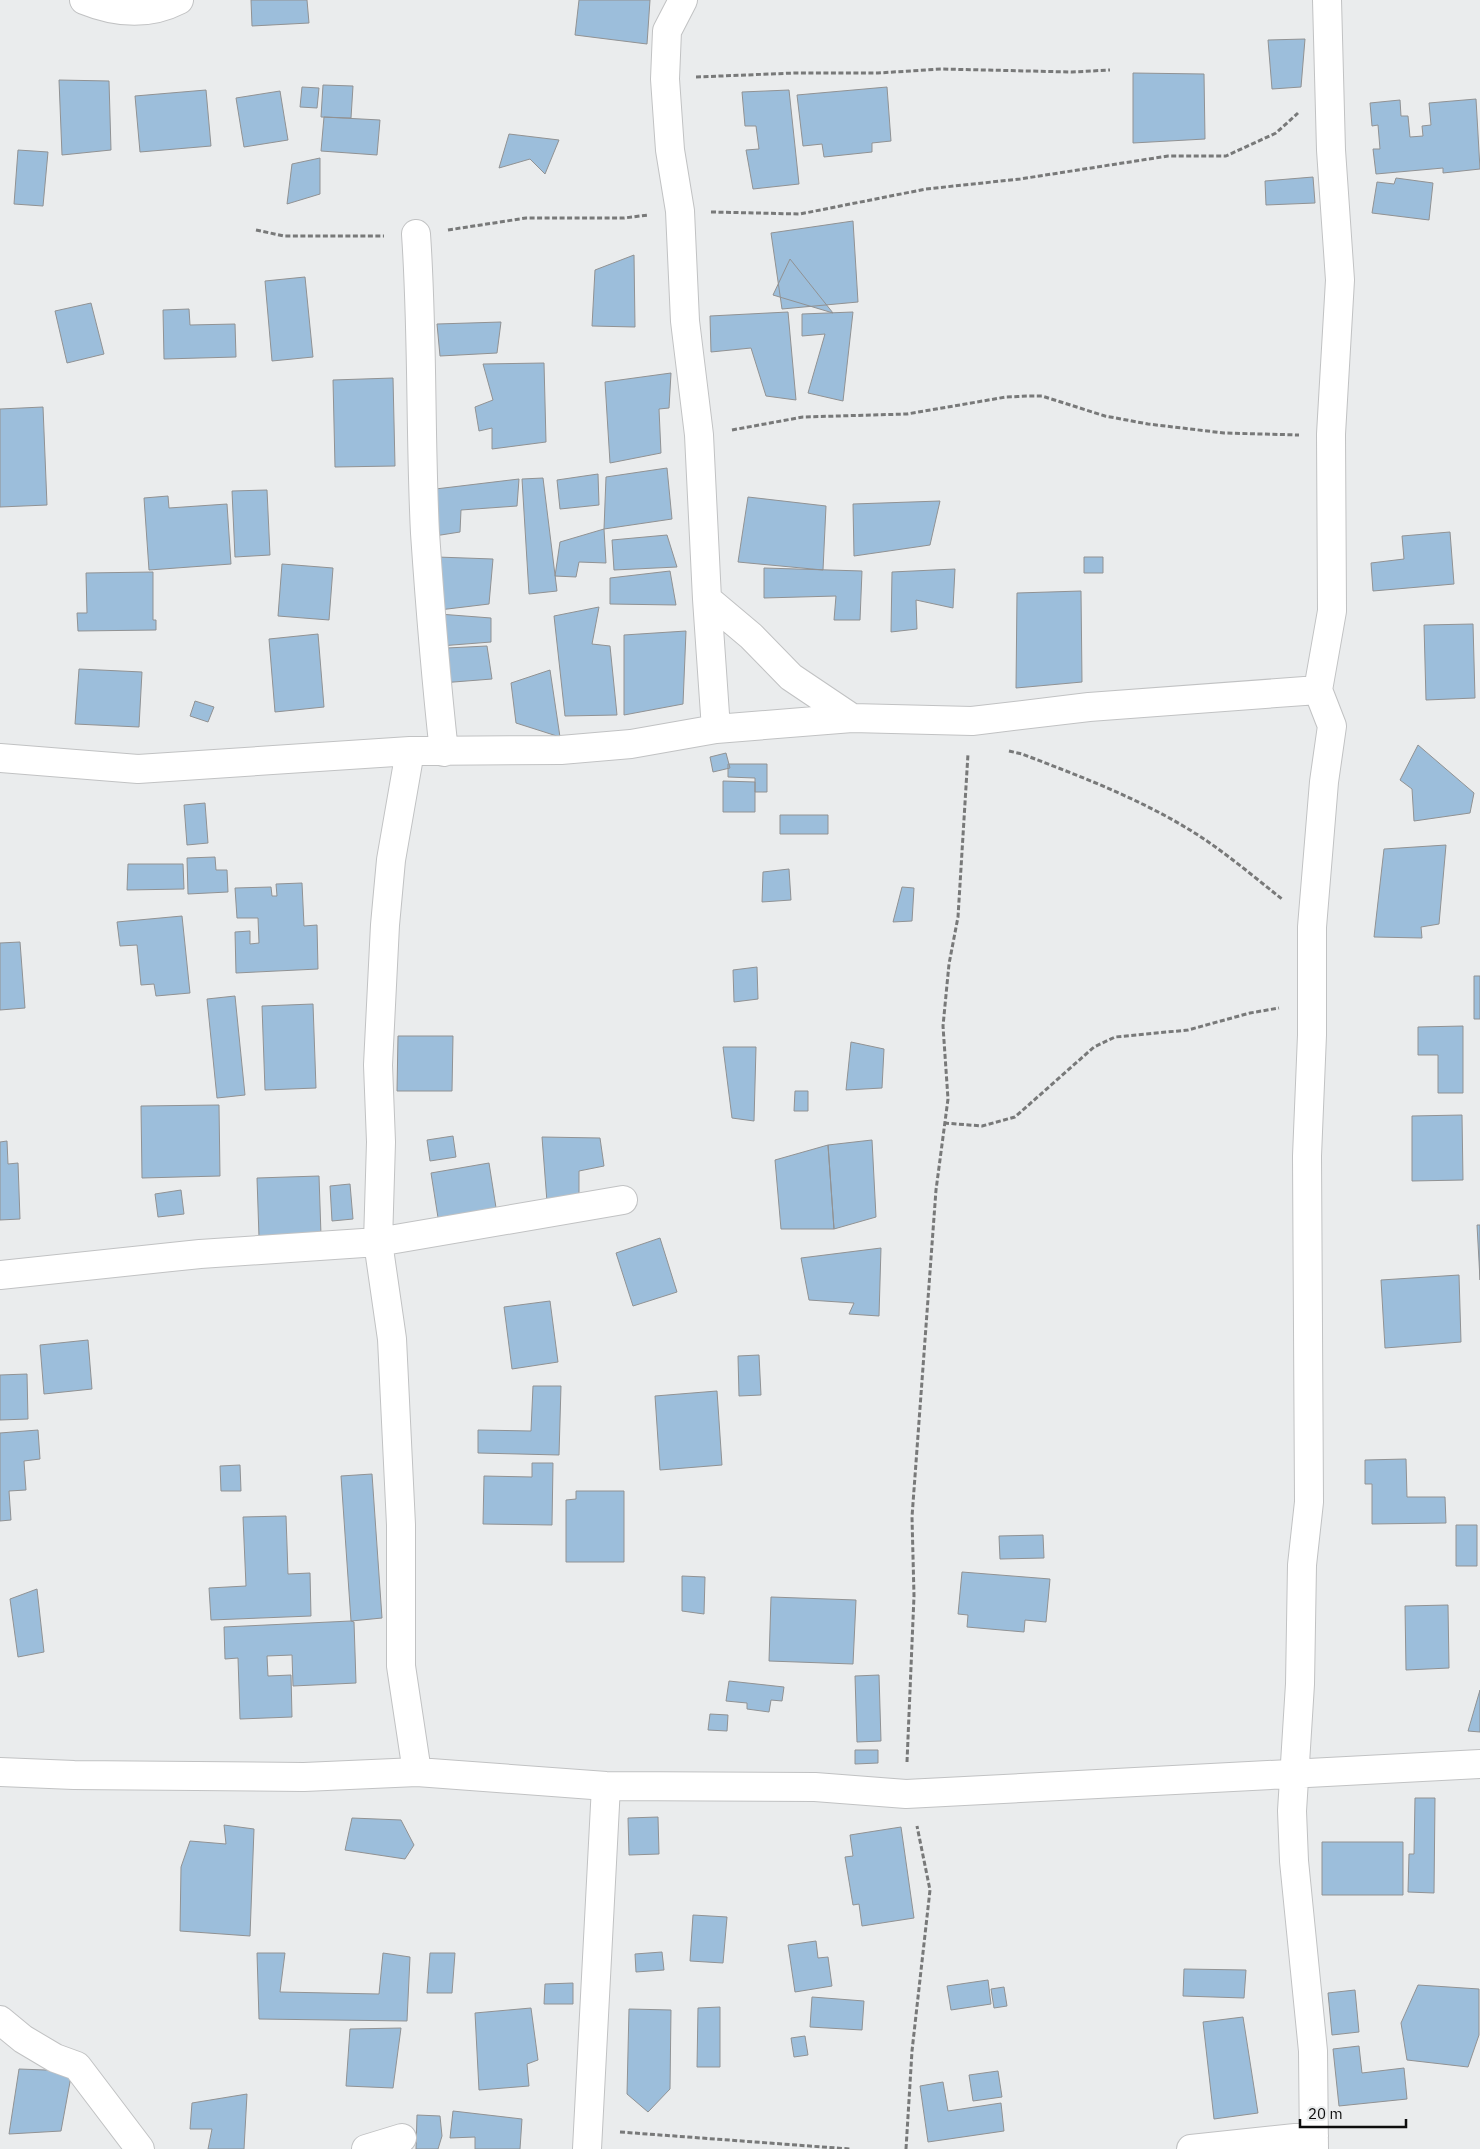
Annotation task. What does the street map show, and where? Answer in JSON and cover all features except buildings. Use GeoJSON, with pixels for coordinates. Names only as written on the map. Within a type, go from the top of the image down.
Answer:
{"type":"FeatureCollection","features":[{"type":"Feature","properties":{"kind":"street"},"geometry":{"type":"LineString","coordinates":[[84,0],[103,8],[137,12],[168,6],[179,0]]}},
{"type":"Feature","properties":{"kind":"street"},"geometry":{"type":"LineString","coordinates":[[683,0],[667,31],[665,79],[670,150],[680,211],[686,321],[699,435],[716,729]]}},
{"type":"Feature","properties":{"kind":"street"},"geometry":{"type":"LineString","coordinates":[[1191,2149],[1314,2143],[1313,2051],[1294,1861],[1292,1811],[1300,1684],[1302,1565],[1308,1502],[1307,1156],[1312,1003],[1312,927],[1324,782],[1332,726],[1318,690],[1332,611],[1331,434],[1340,280],[1328,80],[1327,0]]}},
{"type":"Feature","properties":{"kind":"street"},"geometry":{"type":"LineString","coordinates":[[416,234],[420,298],[426,533],[436,682],[444,752]]}},
{"type":"Feature","properties":{"kind":"street"},"geometry":{"type":"LineString","coordinates":[[707,599],[751,636],[791,677],[852,718]]}},
{"type":"Feature","properties":{"kind":"street"},"geometry":{"type":"LineString","coordinates":[[0,758],[138,769],[410,752],[561,750],[631,744],[716,729],[852,718],[972,721],[1089,707],[1318,690]]}},
{"type":"Feature","properties":{"kind":"street"},"geometry":{"type":"LineString","coordinates":[[410,752],[391,860],[384,934],[378,1065],[381,1142],[378,1242],[392,1339],[401,1525],[401,1666],[417,1772]]}},
{"type":"Feature","properties":{"kind":"street"},"geometry":{"type":"LineString","coordinates":[[0,1275],[200,1254],[378,1242],[623,1200]]}},
{"type":"Feature","properties":{"kind":"street"},"geometry":{"type":"LineString","coordinates":[[0,1772],[74,1775],[304,1777],[417,1772],[606,1786],[815,1787],[906,1794],[1480,1764]]}},
{"type":"Feature","properties":{"kind":"street"},"geometry":{"type":"LineString","coordinates":[[588,2139],[606,1786]]}},
{"type":"Feature","properties":{"kind":"street"},"geometry":{"type":"LineString","coordinates":[[0,2020],[23,2039],[77,2066],[140,2149]]}},
{"type":"Feature","properties":{"kind":"street"},"geometry":{"type":"LineString","coordinates":[[366,2149],[402,2138]]}},
{"type":"Feature","properties":{"kind":"path"},"geometry":{"type":"LineString","coordinates":[[665,79],[795,73],[878,73],[941,69],[1072,72],[1110,70]]}},
{"type":"Feature","properties":{"kind":"path"},"geometry":{"type":"LineString","coordinates":[[256,230],[293,236],[356,238],[416,234],[526,218],[624,218],[680,211],[800,214],[926,189],[1020,179],[1168,156],[1226,156],[1276,133],[1304,108],[1328,80]]}},
{"type":"Feature","properties":{"kind":"path"},"geometry":{"type":"LineString","coordinates":[[699,435],[804,418],[907,414],[1006,397],[1029,396],[1042,396],[1105,416],[1148,424],[1232,433],[1331,434]]}},
{"type":"Feature","properties":{"kind":"path"},"geometry":{"type":"LineString","coordinates":[[906,2149],[912,2051],[930,1890],[919,1834],[906,1794],[909,1681],[914,1596],[912,1518],[936,1190],[948,1100],[943,1026],[949,964],[958,918],[972,721]]}},
{"type":"Feature","properties":{"kind":"path"},"geometry":{"type":"LineString","coordinates":[[1004,750],[1022,754],[1101,784],[1177,823],[1207,841],[1245,870],[1285,901],[1312,927]]}},
{"type":"Feature","properties":{"kind":"path"},"geometry":{"type":"LineString","coordinates":[[944,1123],[982,1126],[1015,1117],[1044,1094],[1062,1074],[1094,1047],[1115,1037],[1188,1030],[1250,1013],[1312,1003]]}},
{"type":"Feature","properties":{"kind":"path"},"geometry":{"type":"LineString","coordinates":[[588,2139],[850,2149]]}}]}
